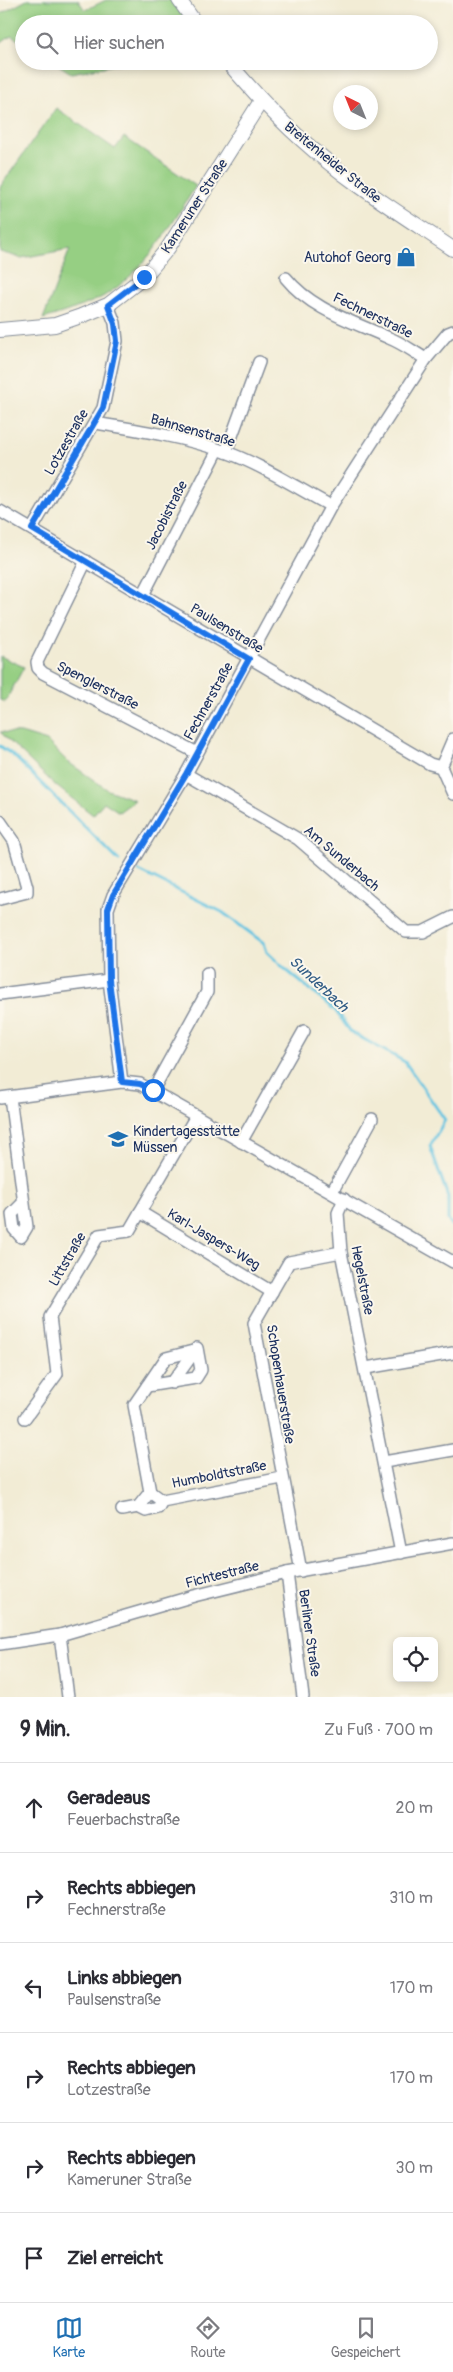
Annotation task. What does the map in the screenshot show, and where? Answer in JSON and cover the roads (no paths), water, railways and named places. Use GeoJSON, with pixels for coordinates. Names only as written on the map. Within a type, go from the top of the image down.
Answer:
{"type":"FeatureCollection","features":[{"type":"Feature","properties":{"kind":"street"},"geometry":{"type":"LineString","coordinates":[[179,0],[190,15]]}},
{"type":"Feature","properties":{"kind":"street","name":"Breitenheider Straße"},"geometry":{"type":"LineString","coordinates":[[235,70],[261,101],[301,140],[344,175],[379,200],[453,248]]}},
{"type":"Feature","properties":{"kind":"street","name":"Kameruner Straße"},"geometry":{"type":"LineString","coordinates":[[0,330],[55,325],[108,305],[144,277],[168,248],[261,101]]}},
{"type":"Feature","properties":{"kind":"street","name":"Fechnerstraße"},"geometry":{"type":"LineString","coordinates":[[286,278],[296,291],[333,314],[391,338],[426,359]]}},
{"type":"Feature","properties":{"kind":"street","name":"Lotzestraße"},"geometry":{"type":"LineString","coordinates":[[32,529],[103,408],[117,341],[115,324],[108,305]]}},
{"type":"Feature","properties":{"kind":"street","name":"Fechnerstraße"},"geometry":{"type":"LineString","coordinates":[[122,1082],[109,980],[108,909],[113,895],[186,774],[331,506],[426,359],[448,333],[453,331]]}},
{"type":"Feature","properties":{"kind":"street","name":"Jacobistraße"},"geometry":{"type":"LineString","coordinates":[[143,595],[222,451],[259,362]]}},
{"type":"Feature","properties":{"kind":"street","name":"Bahnsenstraße"},"geometry":{"type":"LineString","coordinates":[[95,423],[162,434],[222,451],[280,478],[331,506]]}},
{"type":"Feature","properties":{"kind":"street","name":"Paulsenstraße"},"geometry":{"type":"LineString","coordinates":[[0,510],[249,659],[430,764],[441,767]]}},
{"type":"Feature","properties":{"kind":"street","name":"Spenglerstraße"},"geometry":{"type":"LineString","coordinates":[[86,561],[37,662],[38,668],[43,673],[197,752]]}},
{"type":"Feature","properties":{"kind":"street"},"geometry":{"type":"LineString","coordinates":[[453,739],[441,767],[453,794]]}},
{"type":"Feature","properties":{"kind":"street","name":"Am Sunderbach"},"geometry":{"type":"LineString","coordinates":[[186,774],[298,839],[406,932],[423,932],[453,917]]}},
{"type":"Feature","properties":{"kind":"street"},"geometry":{"type":"LineString","coordinates":[[0,822],[14,841],[27,892],[0,899]]}},
{"type":"Feature","properties":{"kind":"street"},"geometry":{"type":"LineString","coordinates":[[153,1090],[207,992],[207,973]]}},
{"type":"Feature","properties":{"kind":"street"},"geometry":{"type":"LineString","coordinates":[[0,994],[109,980]]}},
{"type":"Feature","properties":{"kind":"street"},"geometry":{"type":"LineString","coordinates":[[241,1142],[304,1031]]}},
{"type":"Feature","properties":{"kind":"street"},"geometry":{"type":"LineString","coordinates":[[24,1202],[5,1098],[122,1082],[140,1084],[453,1262]]}},
{"type":"Feature","properties":{"kind":"street","name":"Littstraße"},"geometry":{"type":"LineString","coordinates":[[25,1418],[57,1374],[50,1317],[99,1235],[129,1231],[196,1116]]}},
{"type":"Feature","properties":{"kind":"street"},"geometry":{"type":"LineString","coordinates":[[332,1192],[372,1119]]}},
{"type":"Feature","properties":{"kind":"street","name":"Hegelstraße"},"geometry":{"type":"LineString","coordinates":[[344,1199],[338,1213],[341,1252],[366,1368],[401,1553]]}},
{"type":"Feature","properties":{"kind":"street","name":"Karl-Jaspers-Weg"},"geometry":{"type":"LineString","coordinates":[[140,1212],[272,1292]]}},
{"type":"Feature","properties":{"kind":"street","name":"Schopenhauerstraße"},"geometry":{"type":"LineString","coordinates":[[301,1571],[254,1323],[289,1262],[341,1252]]}},
{"type":"Feature","properties":{"kind":"street"},"geometry":{"type":"LineString","coordinates":[[138,1507],[150,1492],[134,1405],[166,1358],[196,1350]]}},
{"type":"Feature","properties":{"kind":"street"},"geometry":{"type":"LineString","coordinates":[[147,1386],[175,1379],[196,1378],[201,1370],[196,1350]]}},
{"type":"Feature","properties":{"kind":"street"},"geometry":{"type":"LineString","coordinates":[[175,1379],[196,1350]]}},
{"type":"Feature","properties":{"kind":"street"},"geometry":{"type":"LineString","coordinates":[[366,1368],[453,1353]]}},
{"type":"Feature","properties":{"kind":"street"},"geometry":{"type":"LineString","coordinates":[[163,1363],[175,1379]]}},
{"type":"Feature","properties":{"kind":"street"},"geometry":{"type":"LineString","coordinates":[[384,1462],[453,1450]]}},
{"type":"Feature","properties":{"kind":"street","name":"Humboldtstraße"},"geometry":{"type":"LineString","coordinates":[[150,1492],[162,1501],[282,1478]]}},
{"type":"Feature","properties":{"kind":"street","name":"Humboldtstraße"},"geometry":{"type":"LineString","coordinates":[[122,1510],[138,1507],[146,1511],[158,1508],[162,1501]]}},
{"type":"Feature","properties":{"kind":"street","name":"Fichtestraße"},"geometry":{"type":"LineString","coordinates":[[0,1644],[60,1635],[194,1596],[287,1573],[453,1543]]}},
{"type":"Feature","properties":{"kind":"street","name":"Berliner Straße"},"geometry":{"type":"LineString","coordinates":[[287,1573],[303,1697]]}},
{"type":"Feature","properties":{"kind":"street"},"geometry":{"type":"LineString","coordinates":[[60,1635],[68,1697]]}},
{"type":"Feature","properties":{"kind":"waterway","name":"Sunderbach"},"geometry":{"type":"LineString","coordinates":[[0,746],[14,756],[119,861]]}},
{"type":"Feature","properties":{"kind":"waterway","name":"Sunderbach"},"geometry":{"type":"LineString","coordinates":[[139,871],[222,912],[264,943],[267,952],[335,1010],[351,1032],[405,1062],[445,1120],[430,1146],[448,1197],[448,1220],[453,1226]]}},
{"type":"Feature","properties":{"kind":"place","name":"Autohof Georg"},"geometry":{"type":"Point","coordinates":[406,257]}},
{"type":"Feature","properties":{"kind":"place","name":"Kindertagesstätte Müssen"},"geometry":{"type":"Point","coordinates":[118,1139]}}]}
